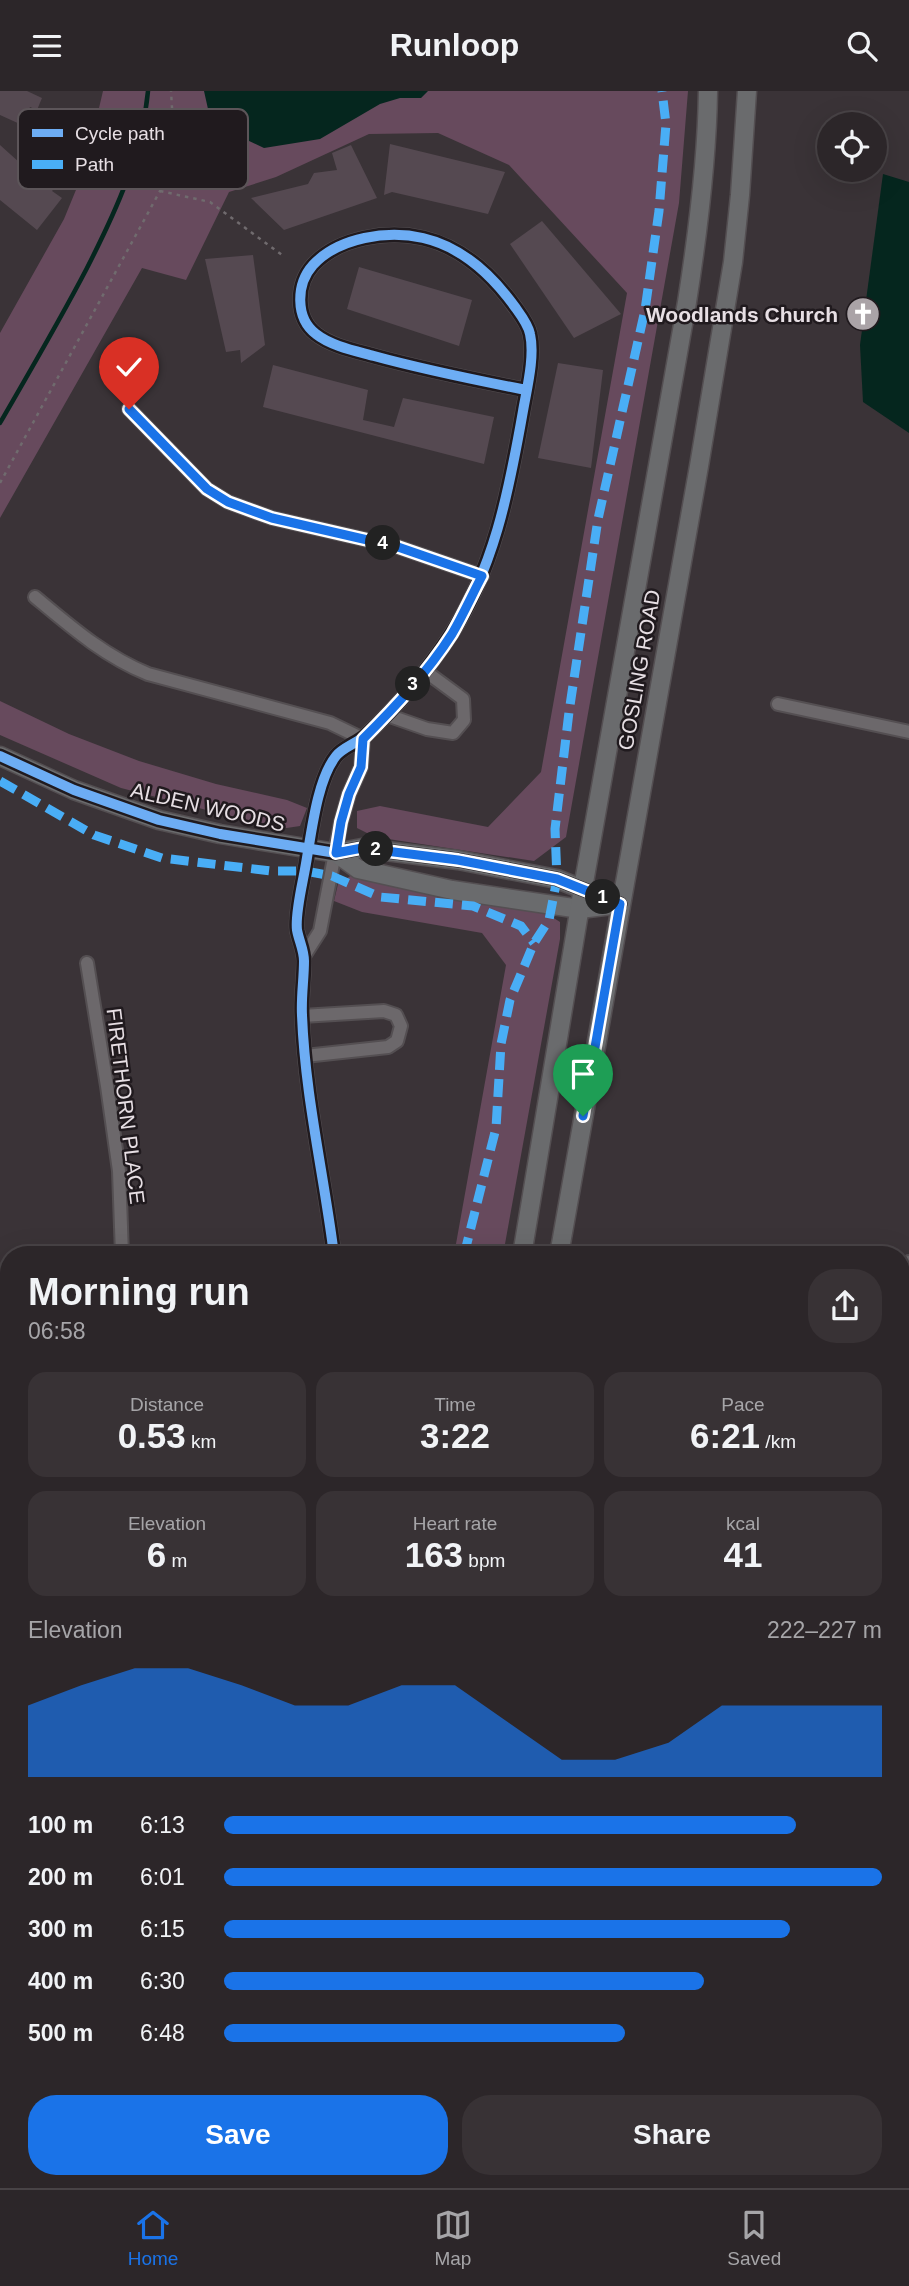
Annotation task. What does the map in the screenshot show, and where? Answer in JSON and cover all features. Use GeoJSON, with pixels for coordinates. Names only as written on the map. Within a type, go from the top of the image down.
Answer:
{"type":"FeatureCollection","features":[{"type":"Feature","properties":{"kind":"main road","name":"GOSLING ROAD"},"geometry":{"type":"LineString","coordinates":[[524,1246],[583,888],[687,303],[699,222],[708,91]]}},
{"type":"Feature","properties":{"kind":"main road","name":"GOSLING ROAD"},"geometry":{"type":"LineString","coordinates":[[561,1246],[733,262],[747,91]]}},
{"type":"Feature","properties":{"kind":"main road","name":"ALDEN WOODS"},"geometry":{"type":"LineString","coordinates":[[0,756],[74,790],[159,820],[220,834],[336,853],[362,848],[458,860],[557,879],[620,904]]}},
{"type":"Feature","properties":{"kind":"main road","name":"ALDEN WOODS"},"geometry":{"type":"LineString","coordinates":[[336,853],[358,869],[452,890],[580,909],[620,904]]}},
{"type":"Feature","properties":{"kind":"street"},"geometry":{"type":"LineString","coordinates":[[333,1246],[305,1056],[302,1016],[304,956],[296,926],[315,815],[328,773],[337,755],[363,739],[425,671],[451,635],[482,576],[502,513],[526,390],[530,364],[530,333],[503,290],[485,271],[463,255],[423,238],[387,235],[346,244],[323,256],[311,267],[302,283],[300,300],[306,325],[319,337],[435,373],[526,390]]}},
{"type":"Feature","properties":{"kind":"street"},"geometry":{"type":"LineString","coordinates":[[129,409],[207,489],[228,502],[272,518],[398,547],[482,576]]}},
{"type":"Feature","properties":{"kind":"street"},"geometry":{"type":"LineString","coordinates":[[35,597],[86,639],[128,666],[148,674],[330,723],[363,739]]}},
{"type":"Feature","properties":{"kind":"street"},"geometry":{"type":"LineString","coordinates":[[387,715],[427,729],[453,733],[464,720],[463,699],[425,671]]}},
{"type":"Feature","properties":{"kind":"street"},"geometry":{"type":"LineString","coordinates":[[778,704],[909,732]]}},
{"type":"Feature","properties":{"kind":"street"},"geometry":{"type":"LineString","coordinates":[[304,956],[320,931],[341,822],[361,767],[363,739]]}},
{"type":"Feature","properties":{"kind":"street","name":"FIRETHORN PLACE"},"geometry":{"type":"LineString","coordinates":[[87,963],[118,1171],[122,1246]]}},
{"type":"Feature","properties":{"kind":"street"},"geometry":{"type":"LineString","coordinates":[[302,1016],[384,1011],[396,1015],[401,1026],[397,1041],[388,1047],[305,1056]]}},
{"type":"Feature","properties":{"kind":"path"},"geometry":{"type":"LineString","coordinates":[[170,91],[172,109]]}},
{"type":"Feature","properties":{"kind":"path"},"geometry":{"type":"LineString","coordinates":[[0,483],[160,191],[210,202],[282,255]]}},
{"type":"Feature","properties":{"kind":"shaded area"},"geometry":{"type":"Polygon","coordinates":[[[103,91],[688,91],[679,203],[566,837],[534,861],[375,837],[357,828],[357,811],[380,806],[488,827],[541,772],[627,293],[509,165],[438,133],[369,134],[276,177],[248,186],[248,109],[99,109],[103,91]]]}},
{"type":"Feature","properties":{"kind":"shaded area"},"geometry":{"type":"Polygon","coordinates":[[[204,91],[428,91],[421,98],[400,98],[380,104],[320,139],[264,148],[248,140],[248,109],[208,109],[204,91]]]}},
{"type":"Feature","properties":{"kind":"shaded area"},"geometry":{"type":"Polygon","coordinates":[[[887,175],[909,182],[909,433],[863,402],[860,345],[882,182],[887,182],[887,175]]]}},
{"type":"Feature","properties":{"kind":"shaded area"},"geometry":{"type":"Polygon","coordinates":[[[76,189],[238,189],[229,192],[186,280],[142,268],[0,518],[0,333],[64,219],[76,189]]]}},
{"type":"Feature","properties":{"kind":"shaded area"},"geometry":{"type":"Polygon","coordinates":[[[0,701],[69,734],[139,761],[216,784],[287,800],[307,808],[300,826],[280,829],[121,788],[0,735],[0,701]]]}},
{"type":"Feature","properties":{"kind":"shaded area"},"geometry":{"type":"Polygon","coordinates":[[[352,875],[546,913],[560,922],[560,939],[505,1246],[456,1246],[506,965],[482,933],[362,912],[334,901],[338,884],[352,875]]]}},
{"type":"Feature","properties":{"kind":"building"},"geometry":{"type":"Polygon","coordinates":[[[0,91],[27,91],[42,98],[37,109],[18,109],[18,123],[0,115],[0,91]]]}},
{"type":"Feature","properties":{"kind":"building"},"geometry":{"type":"Polygon","coordinates":[[[390,144],[505,172],[488,214],[392,192],[384,195],[390,144]]]}},
{"type":"Feature","properties":{"kind":"building"},"geometry":{"type":"Polygon","coordinates":[[[0,145],[18,161],[18,189],[54,189],[52,191],[62,198],[37,230],[0,200],[0,145]]]}},
{"type":"Feature","properties":{"kind":"building"},"geometry":{"type":"Polygon","coordinates":[[[351,145],[377,198],[284,230],[251,198],[308,184],[314,173],[337,170],[332,153],[351,145]]]}},
{"type":"Feature","properties":{"kind":"building"},"geometry":{"type":"Polygon","coordinates":[[[542,221],[621,314],[574,338],[510,244],[542,221]]]}},
{"type":"Feature","properties":{"kind":"building"},"geometry":{"type":"Polygon","coordinates":[[[253,255],[265,345],[241,363],[240,350],[226,352],[205,259],[253,255]]]}},
{"type":"Feature","properties":{"kind":"building"},"geometry":{"type":"Polygon","coordinates":[[[359,267],[472,300],[459,346],[347,309],[359,267]]]}},
{"type":"Feature","properties":{"kind":"building"},"geometry":{"type":"Polygon","coordinates":[[[558,363],[603,370],[591,468],[538,458],[558,363]]]}},
{"type":"Feature","properties":{"kind":"building"},"geometry":{"type":"Polygon","coordinates":[[[273,365],[368,390],[363,420],[394,427],[403,398],[494,417],[484,464],[263,407],[273,365]]]}},
{"type":"Feature","properties":{"kind":"waterway"},"geometry":{"type":"LineString","coordinates":[[146,109],[148,91]]}},
{"type":"Feature","properties":{"kind":"waterway"},"geometry":{"type":"LineString","coordinates":[[0,423],[87,268],[123,189]]}},
{"type":"Feature","properties":{"kind":"marked path"},"geometry":{"type":"LineString","coordinates":[[466,1246],[496,1128],[501,1044],[510,1000],[534,943],[549,920],[557,879],[555,829],[569,712],[598,519],[645,310],[659,211],[666,124],[662,91]]}},
{"type":"Feature","properties":{"kind":"marked path"},"geometry":{"type":"LineString","coordinates":[[0,781],[94,835],[162,858],[271,871],[305,871],[332,876],[380,897],[473,906],[521,926],[534,943]]}},
{"type":"Feature","properties":{"kind":"cycle path"},"geometry":{"type":"LineString","coordinates":[[333,1246],[307,1075],[302,1008],[304,957],[297,930],[299,900],[315,810],[329,767],[336,756],[367,734],[410,689],[448,639],[477,586],[498,529],[512,471],[528,382],[532,352],[526,323],[496,284],[463,255],[437,242],[395,235],[365,238],[324,255],[307,273],[301,291],[301,310],[309,327],[329,342],[450,375],[526,390]]}},
{"type":"Feature","properties":{"kind":"cycle path"},"geometry":{"type":"LineString","coordinates":[[0,756],[74,790],[159,820],[220,834],[336,853],[362,848],[458,860],[557,879],[620,904]]}},
{"type":"Feature","properties":{"kind":"place","name":"Woodlands Church"},"geometry":{"type":"Point","coordinates":[863,314]}},
{"type":"Feature","properties":{"kind":"route"},"geometry":{"type":"LineString","coordinates":[[129,409],[207,489],[228,502],[272,518],[398,547],[482,576],[462,616],[434,660],[363,739],[361,767],[349,794],[336,853],[362,848],[458,860],[557,879],[620,904],[583,1116]]}}]}
